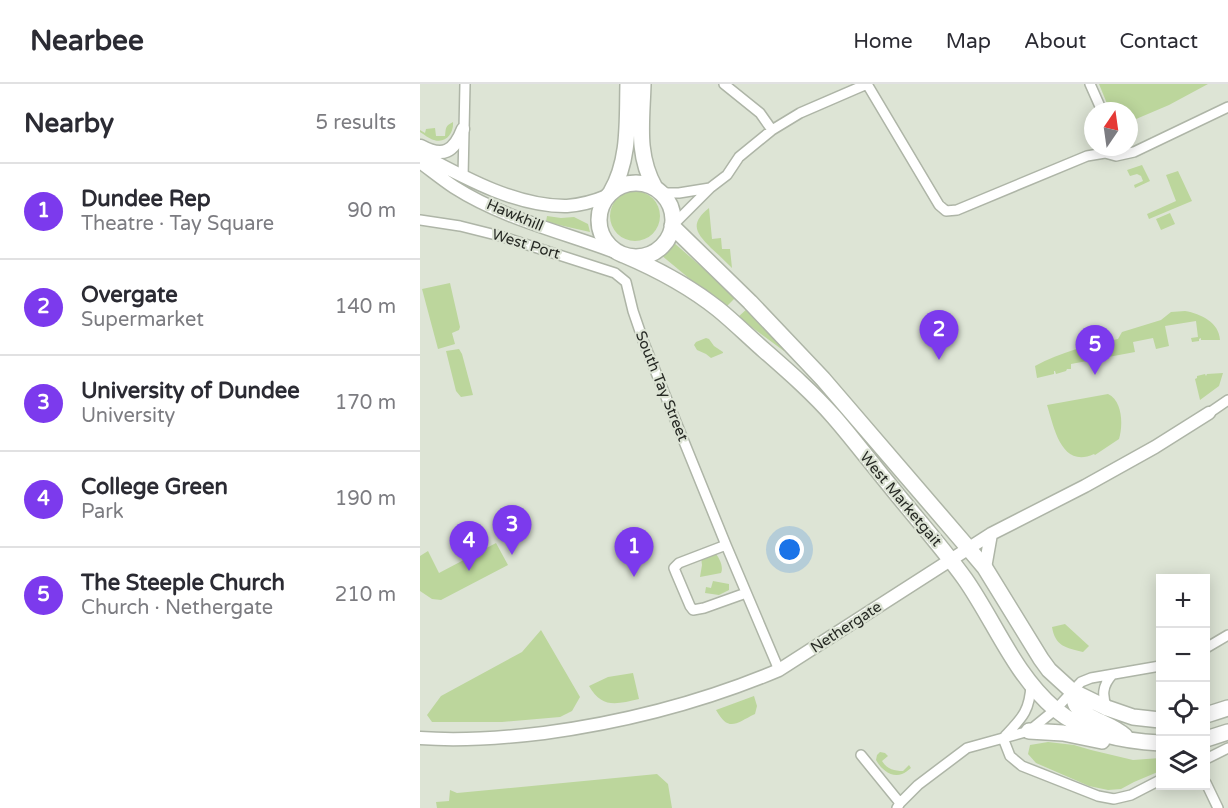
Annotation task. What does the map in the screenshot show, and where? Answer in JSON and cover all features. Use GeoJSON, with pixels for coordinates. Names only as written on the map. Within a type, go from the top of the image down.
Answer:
{"type":"FeatureCollection","features":[{"type":"Feature","properties":{"kind":"main road"},"geometry":{"type":"LineString","coordinates":[[627,84],[625,154],[617,181],[601,207],[599,225],[605,240],[612,248],[621,254],[639,257],[655,252],[666,242],[673,216],[671,207],[658,191],[646,169],[642,146],[643,84]]}},
{"type":"Feature","properties":{"kind":"main road"},"geometry":{"type":"LineString","coordinates":[[609,195],[620,186],[632,183],[644,184],[658,191]]}},
{"type":"Feature","properties":{"kind":"main road","name":"West Marketgait"},"geometry":{"type":"LineString","coordinates":[[672,226],[750,302],[823,380],[969,549],[985,568],[1049,669],[1072,691],[1107,708],[1133,717],[1156,719]]}},
{"type":"Feature","properties":{"kind":"main road","name":"West Marketgait"},"geometry":{"type":"LineString","coordinates":[[621,254],[693,291],[716,308],[784,368],[834,417],[967,581],[1031,684],[1056,709],[1077,723],[1101,734],[1132,742],[1156,744]]}},
{"type":"Feature","properties":{"kind":"main road"},"geometry":{"type":"LineString","coordinates":[[1072,691],[1075,703],[1084,712],[1120,731],[1132,742]]}},
{"type":"Feature","properties":{"kind":"main road"},"geometry":{"type":"LineString","coordinates":[[1210,714],[1226,709]]}},
{"type":"Feature","properties":{"kind":"main road"},"geometry":{"type":"LineString","coordinates":[[1029,731],[1063,733],[1098,741],[1132,742]]}},
{"type":"Feature","properties":{"kind":"main road"},"geometry":{"type":"LineString","coordinates":[[1210,738],[1228,732]]}},
{"type":"Feature","properties":{"kind":"street"},"geometry":{"type":"LineString","coordinates":[[463,177],[465,84]]}},
{"type":"Feature","properties":{"kind":"street"},"geometry":{"type":"LineString","coordinates":[[724,84],[760,113],[775,129]]}},
{"type":"Feature","properties":{"kind":"street"},"geometry":{"type":"LineString","coordinates":[[672,226],[710,188],[727,175],[739,157],[775,129],[800,113],[867,84],[939,205],[946,211],[957,210],[1087,156]]}},
{"type":"Feature","properties":{"kind":"street"},"geometry":{"type":"LineString","coordinates":[[1090,84],[1098,102]]}},
{"type":"Feature","properties":{"kind":"street"},"geometry":{"type":"LineString","coordinates":[[1138,150],[1228,107]]}},
{"type":"Feature","properties":{"kind":"street"},"geometry":{"type":"LineString","coordinates":[[420,146],[432,152],[439,153],[447,150],[454,145],[463,129]]}},
{"type":"Feature","properties":{"kind":"street","name":"Hawkhill"},"geometry":{"type":"LineString","coordinates":[[420,154],[463,177],[500,193],[534,202],[568,206],[609,195]]}},
{"type":"Feature","properties":{"kind":"street","name":"Hawkhill"},"geometry":{"type":"LineString","coordinates":[[420,162],[453,186],[511,216],[621,254]]}},
{"type":"Feature","properties":{"kind":"street"},"geometry":{"type":"LineString","coordinates":[[658,191],[680,194],[710,188]]}},
{"type":"Feature","properties":{"kind":"street","name":"West Port"},"geometry":{"type":"LineString","coordinates":[[420,220],[460,226],[536,246],[615,273],[626,282]]}},
{"type":"Feature","properties":{"kind":"street","name":"South Tay Street"},"geometry":{"type":"LineString","coordinates":[[626,282],[644,343],[746,593]]}},
{"type":"Feature","properties":{"kind":"street","name":"Nethergate"},"geometry":{"type":"LineString","coordinates":[[422,738],[453,740],[509,737],[600,724],[701,700],[779,670],[991,534],[1145,453],[1228,400]]}},
{"type":"Feature","properties":{"kind":"street"},"geometry":{"type":"LineString","coordinates":[[985,568],[991,534]]}},
{"type":"Feature","properties":{"kind":"street"},"geometry":{"type":"LineString","coordinates":[[726,545],[679,563],[674,568],[686,597],[693,610],[746,593],[779,670]]}},
{"type":"Feature","properties":{"kind":"street"},"geometry":{"type":"LineString","coordinates":[[1210,646],[1228,635]]}},
{"type":"Feature","properties":{"kind":"street"},"geometry":{"type":"LineString","coordinates":[[861,755],[898,805],[918,785],[967,748],[1029,731],[1056,709],[1082,682],[1091,678],[1156,667]]}},
{"type":"Feature","properties":{"kind":"street"},"geometry":{"type":"LineString","coordinates":[[1107,708],[1103,696],[1104,687],[1112,675]]}},
{"type":"Feature","properties":{"kind":"street"},"geometry":{"type":"LineString","coordinates":[[1003,738],[1022,718],[1029,705],[1031,684]]}},
{"type":"Feature","properties":{"kind":"street"},"geometry":{"type":"LineString","coordinates":[[1003,738],[1010,756],[1022,766],[1098,796],[1114,799],[1131,795],[1156,782]]}},
{"type":"Feature","properties":{"kind":"street"},"geometry":{"type":"LineString","coordinates":[[1210,757],[1228,748]]}},
{"type":"Feature","properties":{"kind":"street"},"geometry":{"type":"LineString","coordinates":[[1209,790],[1218,808]]}},
{"type":"Feature","properties":{"kind":"green space"},"geometry":{"type":"Polygon","coordinates":[[[1099,84],[1208,84],[1138,118],[1138,102],[1106,102],[1099,84]]]}},
{"type":"Feature","properties":{"kind":"green space"},"geometry":{"type":"Polygon","coordinates":[[[453,122],[451,134],[446,139],[438,141],[420,132],[420,130],[425,133],[426,129],[435,128],[436,136],[445,136],[446,128],[453,122]]]}},
{"type":"Feature","properties":{"kind":"green space"},"geometry":{"type":"Polygon","coordinates":[[[1142,165],[1150,181],[1135,188],[1134,185],[1143,181],[1141,176],[1137,174],[1130,176],[1127,170],[1142,165]]]}},
{"type":"Feature","properties":{"kind":"green space"},"geometry":{"type":"Polygon","coordinates":[[[1178,171],[1192,201],[1149,219],[1147,214],[1176,201],[1166,175],[1178,171]]]}},
{"type":"Feature","properties":{"kind":"green space"},"geometry":{"type":"Polygon","coordinates":[[[635,191],[649,195],[656,202],[660,216],[656,230],[649,237],[635,241],[621,237],[614,230],[610,216],[614,202],[621,195],[635,191]]]}},
{"type":"Feature","properties":{"kind":"green space"},"geometry":{"type":"Polygon","coordinates":[[[709,208],[712,239],[721,238],[722,249],[730,249],[732,268],[706,243],[697,228],[699,219],[709,208]]]}},
{"type":"Feature","properties":{"kind":"green space"},"geometry":{"type":"Polygon","coordinates":[[[1170,213],[1175,224],[1161,230],[1156,219],[1170,213]]]}},
{"type":"Feature","properties":{"kind":"green space"},"geometry":{"type":"Polygon","coordinates":[[[547,216],[574,217],[588,224],[590,232],[546,222],[547,216]]]}},
{"type":"Feature","properties":{"kind":"green space"},"geometry":{"type":"Polygon","coordinates":[[[673,242],[736,297],[725,308],[661,255],[673,242]]]}},
{"type":"Feature","properties":{"kind":"green space"},"geometry":{"type":"Polygon","coordinates":[[[450,283],[460,327],[452,333],[455,344],[438,349],[422,289],[450,283]]]}},
{"type":"Feature","properties":{"kind":"green space"},"geometry":{"type":"Polygon","coordinates":[[[748,308],[786,349],[784,351],[738,317],[748,308]]]}},
{"type":"Feature","properties":{"kind":"green space"},"geometry":{"type":"Polygon","coordinates":[[[1185,311],[1197,314],[1213,324],[1220,340],[1201,340],[1201,338],[1199,341],[1192,342],[1191,338],[1198,337],[1196,321],[1165,326],[1169,346],[1156,349],[1153,338],[1133,342],[1135,352],[1071,364],[1071,369],[1056,374],[1054,371],[1054,374],[1037,378],[1035,366],[1045,361],[1075,350],[1118,339],[1122,332],[1161,320],[1171,312],[1185,311]]]}},
{"type":"Feature","properties":{"kind":"green space"},"geometry":{"type":"Polygon","coordinates":[[[706,338],[723,353],[711,358],[697,350],[694,345],[696,342],[706,338]]]}},
{"type":"Feature","properties":{"kind":"green space"},"geometry":{"type":"Polygon","coordinates":[[[459,349],[473,395],[461,397],[456,391],[446,351],[459,349]]]}},
{"type":"Feature","properties":{"kind":"green space"},"geometry":{"type":"Polygon","coordinates":[[[1223,373],[1219,386],[1200,400],[1195,379],[1197,376],[1223,373]]]}},
{"type":"Feature","properties":{"kind":"green space"},"geometry":{"type":"Polygon","coordinates":[[[1108,394],[1117,402],[1121,414],[1119,439],[1095,455],[1074,456],[1066,451],[1056,434],[1047,405],[1108,394]]]}},
{"type":"Feature","properties":{"kind":"green space"},"geometry":{"type":"Polygon","coordinates":[[[496,543],[508,565],[441,600],[432,599],[420,591],[420,556],[428,551],[439,573],[496,543]]]}},
{"type":"Feature","properties":{"kind":"green space"},"geometry":{"type":"Polygon","coordinates":[[[715,553],[721,562],[721,573],[700,577],[701,557],[715,553]]]}},
{"type":"Feature","properties":{"kind":"green space"},"geometry":{"type":"Polygon","coordinates":[[[713,581],[729,584],[729,590],[719,595],[705,593],[706,587],[711,588],[713,581]]]}},
{"type":"Feature","properties":{"kind":"green space"},"geometry":{"type":"Polygon","coordinates":[[[1065,624],[1089,646],[1083,652],[1062,645],[1056,638],[1052,627],[1065,624]]]}},
{"type":"Feature","properties":{"kind":"green space"},"geometry":{"type":"Polygon","coordinates":[[[541,630],[580,697],[572,711],[560,717],[502,722],[432,722],[427,715],[441,696],[522,652],[541,630]]]}},
{"type":"Feature","properties":{"kind":"green space"},"geometry":{"type":"Polygon","coordinates":[[[633,673],[639,699],[617,703],[605,702],[589,686],[608,677],[633,673]]]}},
{"type":"Feature","properties":{"kind":"green space"},"geometry":{"type":"Polygon","coordinates":[[[754,696],[757,706],[755,714],[738,723],[725,722],[716,710],[754,696]]]}},
{"type":"Feature","properties":{"kind":"green space"},"geometry":{"type":"Polygon","coordinates":[[[1048,742],[1074,745],[1133,760],[1156,758],[1156,773],[1121,789],[1108,790],[1089,786],[1036,763],[1028,754],[1030,745],[1048,742]]]}},
{"type":"Feature","properties":{"kind":"green space"},"geometry":{"type":"Polygon","coordinates":[[[880,752],[888,756],[882,761],[891,769],[903,771],[909,765],[911,768],[902,774],[890,774],[876,760],[880,752]]]}},
{"type":"Feature","properties":{"kind":"green space"},"geometry":{"type":"Polygon","coordinates":[[[657,774],[668,784],[672,808],[437,808],[436,802],[449,801],[450,790],[457,793],[657,774]]]}},
{"type":"Feature","properties":{"kind":"place","name":"Overgate"},"geometry":{"type":"Point","coordinates":[939,360]}},
{"type":"Feature","properties":{"kind":"place","name":"The Steeple Church"},"geometry":{"type":"Point","coordinates":[1095,375]}},
{"type":"Feature","properties":{"kind":"place","name":"University of Dundee"},"geometry":{"type":"Point","coordinates":[512,555]}},
{"type":"Feature","properties":{"kind":"place","name":"College Green"},"geometry":{"type":"Point","coordinates":[469,571]}},
{"type":"Feature","properties":{"kind":"place","name":"Dundee Rep"},"geometry":{"type":"Point","coordinates":[634,577]}}]}
